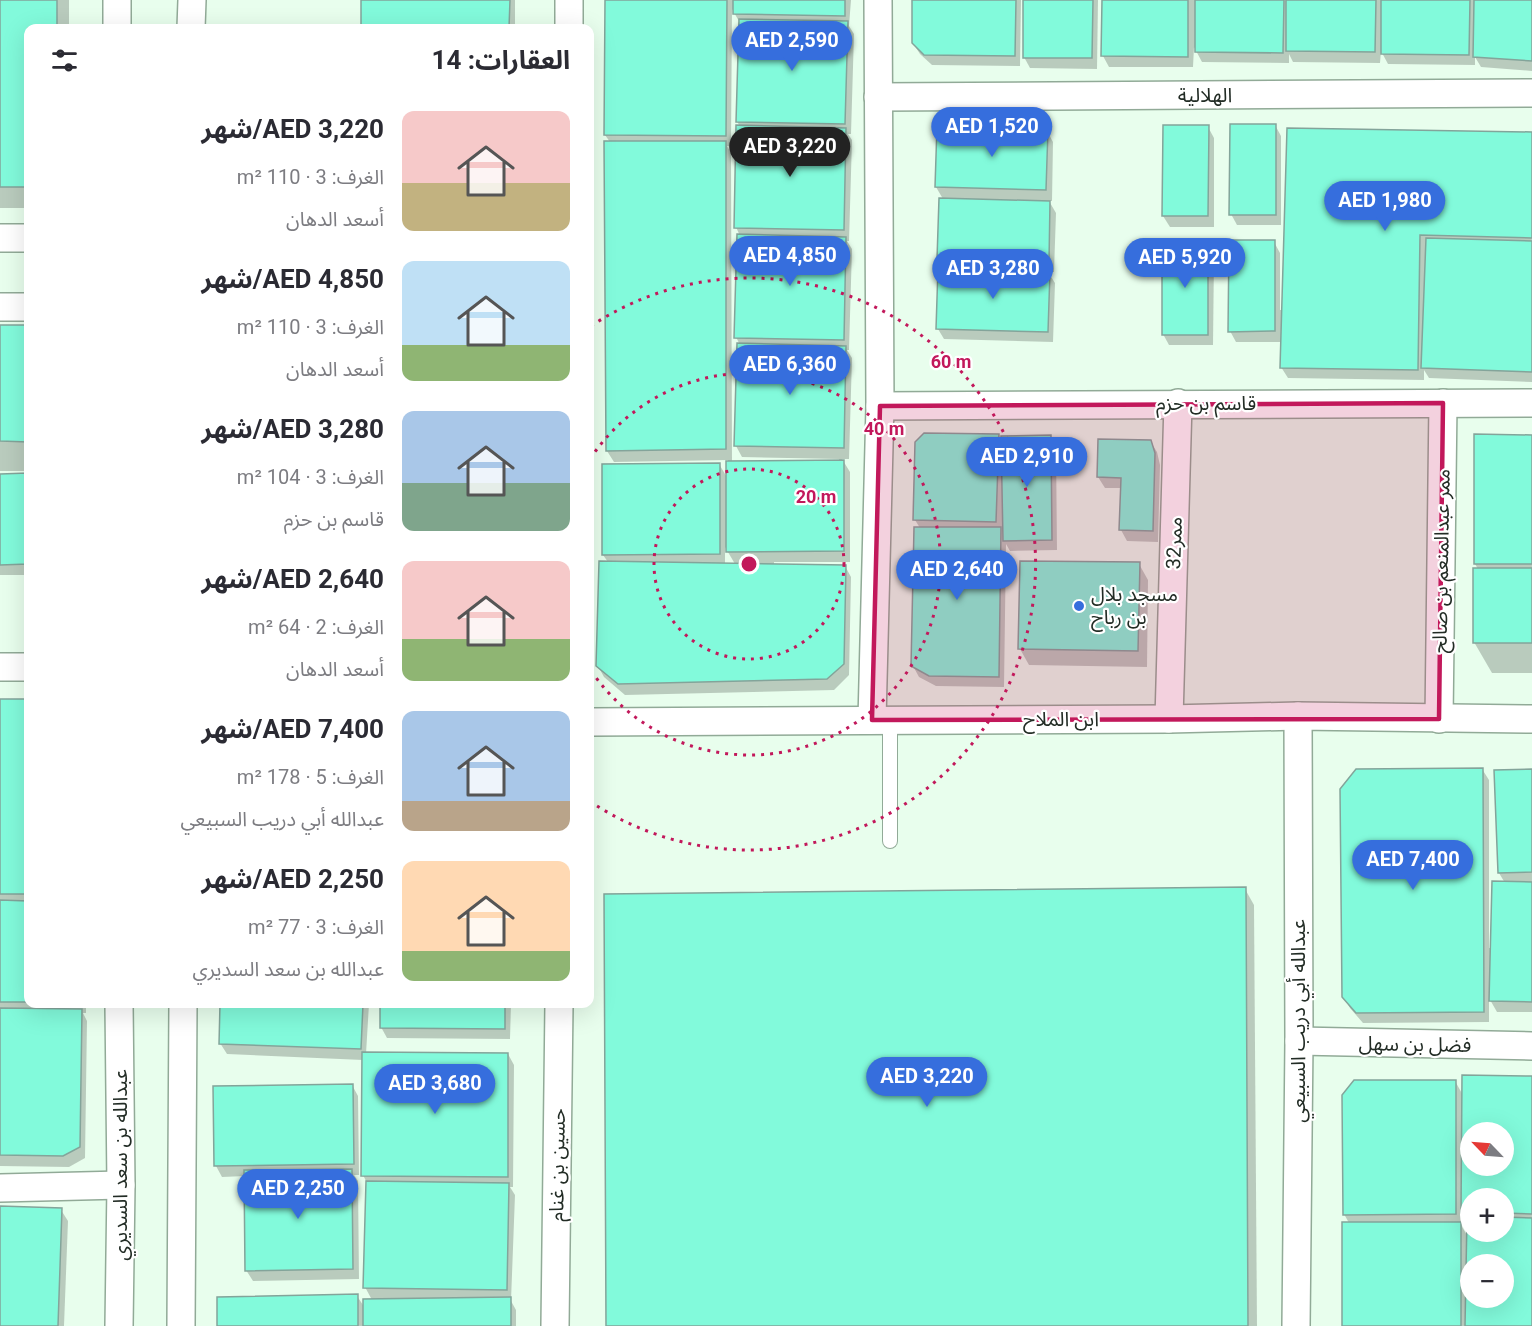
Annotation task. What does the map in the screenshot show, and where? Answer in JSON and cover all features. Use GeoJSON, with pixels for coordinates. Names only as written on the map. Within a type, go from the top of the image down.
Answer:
{"type":"FeatureCollection","features":[{"type":"Feature","properties":{"kind":"street"},"geometry":{"type":"LineString","coordinates":[[117,0],[117,24]]}},
{"type":"Feature","properties":{"kind":"street"},"geometry":{"type":"LineString","coordinates":[[191,24],[192,0]]}},
{"type":"Feature","properties":{"kind":"street"},"geometry":{"type":"LineString","coordinates":[[569,0],[569,24]]}},
{"type":"Feature","properties":{"kind":"street"},"geometry":{"type":"LineString","coordinates":[[878,0],[881,720]]}},
{"type":"Feature","properties":{"kind":"street","name":"الهلالية"},"geometry":{"type":"LineString","coordinates":[[878,97],[1532,93]]}},
{"type":"Feature","properties":{"kind":"street"},"geometry":{"type":"LineString","coordinates":[[0,237],[24,238]]}},
{"type":"Feature","properties":{"kind":"street"},"geometry":{"type":"LineString","coordinates":[[0,307],[24,307]]}},
{"type":"Feature","properties":{"kind":"street","name":"ممر32"},"geometry":{"type":"LineString","coordinates":[[1169,719],[1178,403]]}},
{"type":"Feature","properties":{"kind":"street","name":"ممر عبدالمنعم بن صالح"},"geometry":{"type":"LineString","coordinates":[[1439,719],[1443,403]]}},
{"type":"Feature","properties":{"kind":"street","name":"قاسم بن حزم"},"geometry":{"type":"LineString","coordinates":[[880,406],[1532,403]]}},
{"type":"Feature","properties":{"kind":"street"},"geometry":{"type":"LineString","coordinates":[[0,667],[24,667]]}},
{"type":"Feature","properties":{"kind":"street","name":"ابن الملاح"},"geometry":{"type":"LineString","coordinates":[[594,722],[1169,719],[1298,716],[1532,719]]}},
{"type":"Feature","properties":{"kind":"street","name":"عبدالله أبي دريب السبيعي"},"geometry":{"type":"LineString","coordinates":[[1296,1326],[1299,1041],[1298,716]]}},
{"type":"Feature","properties":{"kind":"street","name":"عبدالله بن سعد السديري"},"geometry":{"type":"LineString","coordinates":[[119,1008],[121,1185],[119,1326]]}},
{"type":"Feature","properties":{"kind":"street"},"geometry":{"type":"LineString","coordinates":[[181,1326],[183,1008]]}},
{"type":"Feature","properties":{"kind":"street","name":"حسين بن غنام"},"geometry":{"type":"LineString","coordinates":[[555,1326],[559,1008]]}},
{"type":"Feature","properties":{"kind":"street","name":"فضل بن سهل"},"geometry":{"type":"LineString","coordinates":[[1299,1041],[1532,1046]]}},
{"type":"Feature","properties":{"kind":"street"},"geometry":{"type":"LineString","coordinates":[[0,1188],[121,1185]]}},
{"type":"Feature","properties":{"kind":"lane"},"geometry":{"type":"LineString","coordinates":[[881,720],[890,841]]}},
{"type":"Feature","properties":{"kind":"highlighted area"},"geometry":{"type":"Polygon","coordinates":[[[1443,403],[1439,719],[872,720],[880,406],[1443,403]]]}},
{"type":"Feature","properties":{"kind":"building"},"geometry":{"type":"Polygon","coordinates":[[[0,0],[57,0],[57,24],[24,24],[24,187],[0,187],[0,0]]]}},
{"type":"Feature","properties":{"kind":"building"},"geometry":{"type":"Polygon","coordinates":[[[361,0],[510,0],[509,24],[361,24],[361,0]]]}},
{"type":"Feature","properties":{"kind":"building"},"geometry":{"type":"Polygon","coordinates":[[[605,0],[727,0],[726,136],[604,135],[605,0]]]}},
{"type":"Feature","properties":{"kind":"building"},"geometry":{"type":"Polygon","coordinates":[[[733,0],[845,0],[845,16],[733,14],[733,0]]]}},
{"type":"Feature","properties":{"kind":"building"},"geometry":{"type":"Polygon","coordinates":[[[912,0],[1016,0],[1015,56],[924,55],[912,43],[912,0]]]}},
{"type":"Feature","properties":{"kind":"building"},"geometry":{"type":"Polygon","coordinates":[[[1023,0],[1093,0],[1092,58],[1023,58],[1023,0]]]}},
{"type":"Feature","properties":{"kind":"building"},"geometry":{"type":"Polygon","coordinates":[[[1102,0],[1188,0],[1188,57],[1101,56],[1102,0]]]}},
{"type":"Feature","properties":{"kind":"building"},"geometry":{"type":"Polygon","coordinates":[[[1195,0],[1284,0],[1283,53],[1195,52],[1195,0]]]}},
{"type":"Feature","properties":{"kind":"building"},"geometry":{"type":"Polygon","coordinates":[[[1286,0],[1376,0],[1375,52],[1286,51],[1286,0]]]}},
{"type":"Feature","properties":{"kind":"building"},"geometry":{"type":"Polygon","coordinates":[[[1381,0],[1470,0],[1469,55],[1381,54],[1381,0]]]}},
{"type":"Feature","properties":{"kind":"building"},"geometry":{"type":"Polygon","coordinates":[[[1474,0],[1532,0],[1532,61],[1473,57],[1474,0]]]}},
{"type":"Feature","properties":{"kind":"building"},"geometry":{"type":"Polygon","coordinates":[[[739,19],[848,21],[845,124],[736,122],[739,19]]]}},
{"type":"Feature","properties":{"kind":"building"},"geometry":{"type":"Polygon","coordinates":[[[1230,124],[1276,124],[1276,215],[1229,215],[1230,124]]]}},
{"type":"Feature","properties":{"kind":"building"},"geometry":{"type":"Polygon","coordinates":[[[736,125],[846,128],[844,230],[734,228],[736,125]]]}},
{"type":"Feature","properties":{"kind":"building"},"geometry":{"type":"Polygon","coordinates":[[[1163,125],[1209,125],[1208,216],[1162,216],[1163,125]]]}},
{"type":"Feature","properties":{"kind":"building"},"geometry":{"type":"Polygon","coordinates":[[[937,126],[1048,129],[1046,190],[935,187],[937,126]]]}},
{"type":"Feature","properties":{"kind":"building"},"geometry":{"type":"Polygon","coordinates":[[[1287,128],[1532,132],[1532,238],[1420,235],[1418,370],[1280,368],[1287,128]]]}},
{"type":"Feature","properties":{"kind":"building"},"geometry":{"type":"Polygon","coordinates":[[[604,141],[726,141],[726,449],[606,451],[604,141]]]}},
{"type":"Feature","properties":{"kind":"building"},"geometry":{"type":"Polygon","coordinates":[[[939,198],[1050,201],[1049,262],[937,259],[939,198]]]}},
{"type":"Feature","properties":{"kind":"building"},"geometry":{"type":"Polygon","coordinates":[[[737,234],[846,237],[844,340],[734,338],[737,234]]]}},
{"type":"Feature","properties":{"kind":"building"},"geometry":{"type":"Polygon","coordinates":[[[1426,238],[1532,241],[1532,372],[1421,368],[1426,238]]]}},
{"type":"Feature","properties":{"kind":"building"},"geometry":{"type":"Polygon","coordinates":[[[1229,240],[1275,240],[1275,331],[1228,332],[1229,240]]]}},
{"type":"Feature","properties":{"kind":"building"},"geometry":{"type":"Polygon","coordinates":[[[1208,243],[1208,335],[1162,335],[1162,244],[1208,243]]]}},
{"type":"Feature","properties":{"kind":"building"},"geometry":{"type":"Polygon","coordinates":[[[938,268],[1050,271],[1048,332],[936,329],[938,268]]]}},
{"type":"Feature","properties":{"kind":"building"},"geometry":{"type":"Polygon","coordinates":[[[0,325],[24,325],[24,442],[0,441],[0,325]]]}},
{"type":"Feature","properties":{"kind":"building"},"geometry":{"type":"Polygon","coordinates":[[[737,343],[846,346],[844,448],[734,446],[737,343]]]}},
{"type":"Feature","properties":{"kind":"building"},"geometry":{"type":"Polygon","coordinates":[[[924,433],[999,434],[996,522],[913,520],[915,442],[924,433]]]}},
{"type":"Feature","properties":{"kind":"building"},"geometry":{"type":"Polygon","coordinates":[[[1474,434],[1532,435],[1532,564],[1474,564],[1474,434]]]}},
{"type":"Feature","properties":{"kind":"building"},"geometry":{"type":"Polygon","coordinates":[[[1051,435],[1052,540],[1003,541],[1001,436],[1051,435]]]}},
{"type":"Feature","properties":{"kind":"building"},"geometry":{"type":"Polygon","coordinates":[[[1098,439],[1151,440],[1155,453],[1153,531],[1119,530],[1121,478],[1097,477],[1098,439]]]}},
{"type":"Feature","properties":{"kind":"building"},"geometry":{"type":"Polygon","coordinates":[[[844,460],[844,551],[726,552],[726,461],[844,460]]]}},
{"type":"Feature","properties":{"kind":"building"},"geometry":{"type":"Polygon","coordinates":[[[720,463],[720,554],[602,555],[602,464],[720,463]]]}},
{"type":"Feature","properties":{"kind":"building"},"geometry":{"type":"Polygon","coordinates":[[[24,473],[24,564],[0,565],[0,474],[24,473]]]}},
{"type":"Feature","properties":{"kind":"building"},"geometry":{"type":"Polygon","coordinates":[[[914,527],[1001,527],[999,677],[929,676],[911,666],[914,527]]]}},
{"type":"Feature","properties":{"kind":"building"},"geometry":{"type":"Polygon","coordinates":[[[599,561],[846,565],[844,664],[827,679],[618,684],[596,666],[599,561]]]}},
{"type":"Feature","properties":{"kind":"building","name":"مسجد بلال بن رباح"},"geometry":{"type":"Polygon","coordinates":[[[1020,561],[1140,562],[1138,651],[1018,649],[1020,561]]]}},
{"type":"Feature","properties":{"kind":"building"},"geometry":{"type":"Polygon","coordinates":[[[1473,568],[1532,568],[1532,643],[1473,643],[1473,568]]]}},
{"type":"Feature","properties":{"kind":"building"},"geometry":{"type":"Polygon","coordinates":[[[0,699],[24,699],[24,894],[0,894],[0,699]]]}},
{"type":"Feature","properties":{"kind":"building"},"geometry":{"type":"Polygon","coordinates":[[[1483,768],[1484,1012],[1356,1013],[1342,997],[1340,789],[1356,769],[1483,768]]]}},
{"type":"Feature","properties":{"kind":"building"},"geometry":{"type":"Polygon","coordinates":[[[1532,769],[1532,872],[1498,873],[1494,770],[1532,769]]]}},
{"type":"Feature","properties":{"kind":"building"},"geometry":{"type":"Polygon","coordinates":[[[1492,881],[1532,882],[1532,1002],[1489,1001],[1492,881]]]}},
{"type":"Feature","properties":{"kind":"building"},"geometry":{"type":"Polygon","coordinates":[[[1246,887],[1248,1326],[606,1326],[604,894],[1246,887]]]}},
{"type":"Feature","properties":{"kind":"building"},"geometry":{"type":"Polygon","coordinates":[[[0,900],[24,901],[24,1002],[0,1002],[0,900]]]}},
{"type":"Feature","properties":{"kind":"building"},"geometry":{"type":"Polygon","coordinates":[[[0,1008],[82,1009],[80,1147],[63,1156],[0,1155],[0,1008]]]}},
{"type":"Feature","properties":{"kind":"building"},"geometry":{"type":"Polygon","coordinates":[[[220,1008],[363,1008],[361,1049],[219,1044],[220,1008]]]}},
{"type":"Feature","properties":{"kind":"building"},"geometry":{"type":"Polygon","coordinates":[[[380,1008],[505,1008],[505,1029],[380,1028],[380,1008]]]}},
{"type":"Feature","properties":{"kind":"building"},"geometry":{"type":"Polygon","coordinates":[[[362,1052],[508,1053],[508,1177],[361,1176],[362,1052]]]}},
{"type":"Feature","properties":{"kind":"building"},"geometry":{"type":"Polygon","coordinates":[[[1462,1075],[1532,1076],[1532,1214],[1514,1213],[1514,1188],[1461,1188],[1461,1176],[1514,1176],[1514,1122],[1462,1122],[1462,1075]]]}},
{"type":"Feature","properties":{"kind":"building"},"geometry":{"type":"Polygon","coordinates":[[[1354,1080],[1456,1080],[1456,1214],[1343,1215],[1342,1095],[1354,1080]]]}},
{"type":"Feature","properties":{"kind":"building"},"geometry":{"type":"Polygon","coordinates":[[[353,1084],[354,1164],[214,1166],[213,1086],[353,1084]]]}},
{"type":"Feature","properties":{"kind":"building"},"geometry":{"type":"Polygon","coordinates":[[[352,1169],[353,1269],[245,1271],[244,1170],[352,1169]]]}},
{"type":"Feature","properties":{"kind":"building"},"geometry":{"type":"Polygon","coordinates":[[[366,1181],[509,1183],[507,1290],[363,1288],[366,1181]]]}},
{"type":"Feature","properties":{"kind":"building"},"geometry":{"type":"Polygon","coordinates":[[[0,1206],[62,1208],[58,1326],[0,1326],[0,1206]]]}},
{"type":"Feature","properties":{"kind":"building"},"geometry":{"type":"Polygon","coordinates":[[[1514,1217],[1532,1218],[1532,1326],[1465,1326],[1465,1308],[1514,1308],[1514,1254],[1466,1254],[1467,1242],[1514,1242],[1514,1217]]]}},
{"type":"Feature","properties":{"kind":"building"},"geometry":{"type":"Polygon","coordinates":[[[1342,1222],[1460,1222],[1461,1326],[1342,1326],[1342,1222]]]}},
{"type":"Feature","properties":{"kind":"building"},"geometry":{"type":"Polygon","coordinates":[[[358,1294],[358,1326],[217,1326],[217,1297],[358,1294]]]}},
{"type":"Feature","properties":{"kind":"building"},"geometry":{"type":"Polygon","coordinates":[[[511,1297],[511,1326],[363,1326],[363,1299],[511,1297]]]}},
{"type":"Feature","properties":{"kind":"place","name":"مسجد بلال بن رباح"},"geometry":{"type":"Point","coordinates":[1079,606]}}]}
